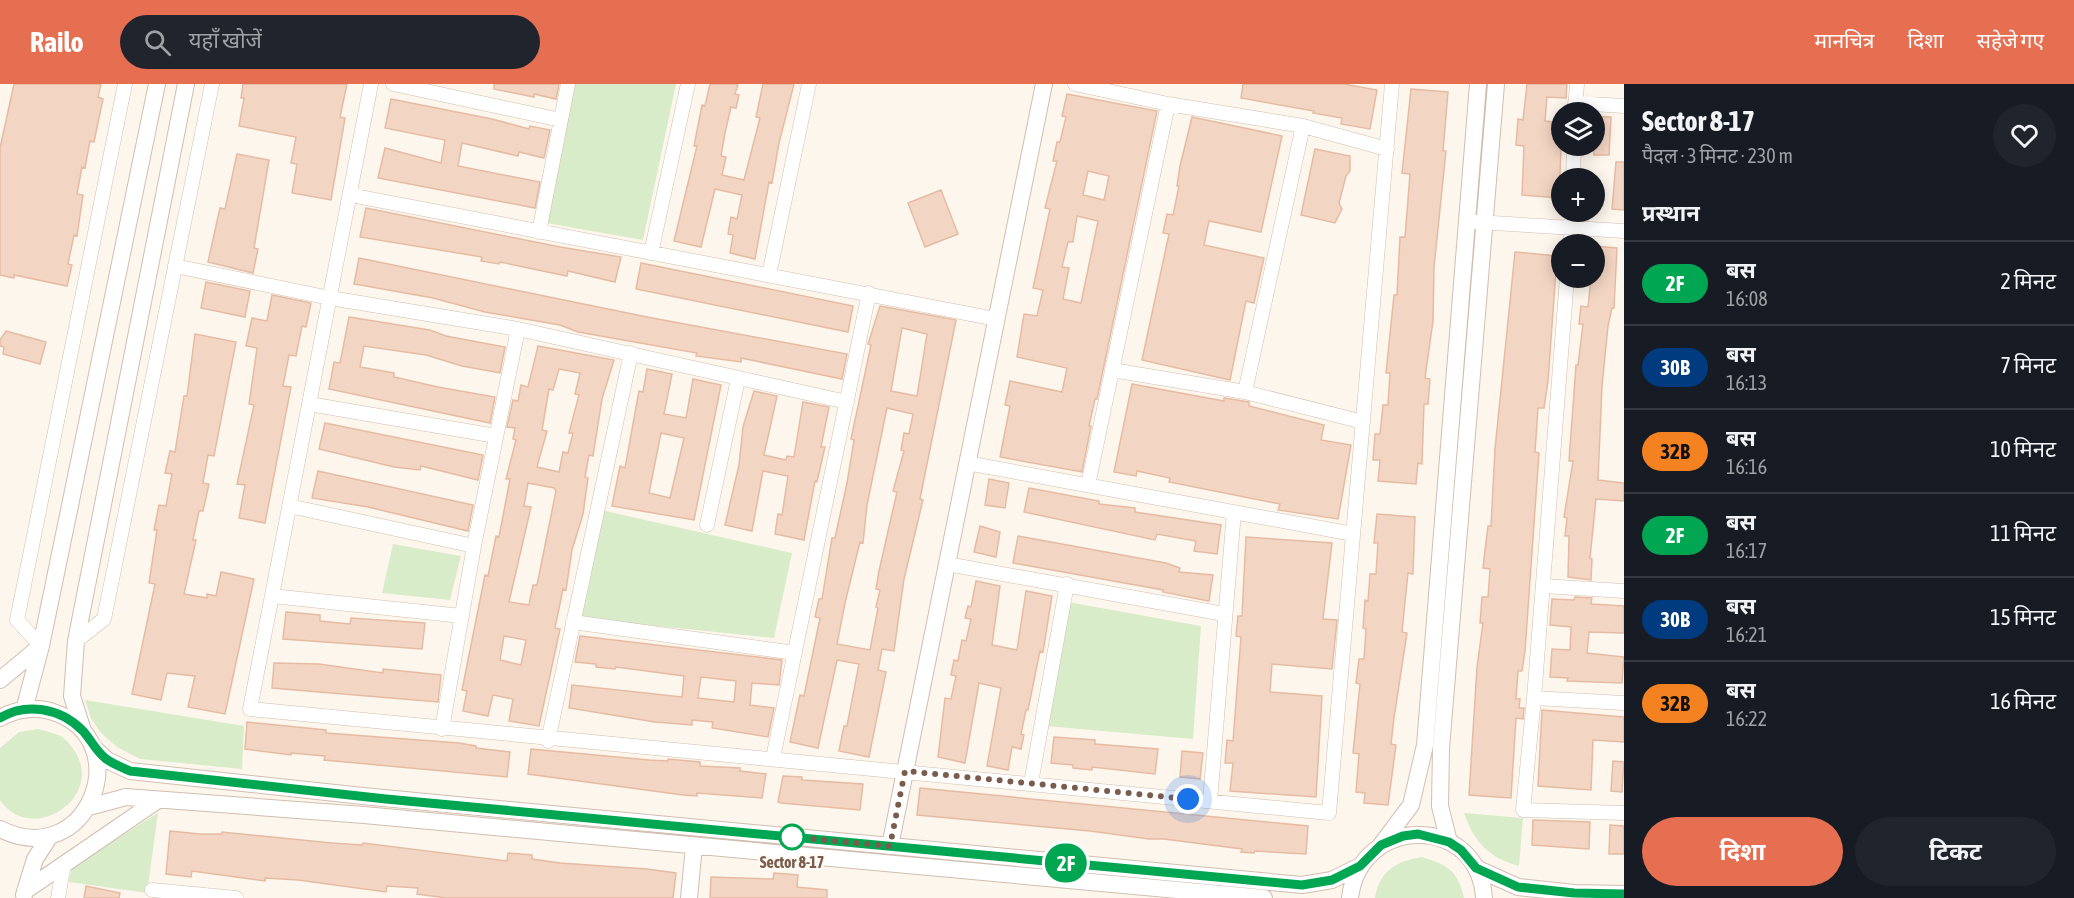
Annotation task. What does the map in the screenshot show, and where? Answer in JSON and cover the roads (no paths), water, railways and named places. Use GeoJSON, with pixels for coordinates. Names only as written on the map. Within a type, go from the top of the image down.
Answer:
{"type":"FeatureCollection","features":[{"type":"Feature","properties":{"kind":"street"},"geometry":{"type":"LineString","coordinates":[[41,646],[17,620],[125,84]]}},
{"type":"Feature","properties":{"kind":"street"},"geometry":{"type":"LineString","coordinates":[[24,710],[41,646],[157,84]]}},
{"type":"Feature","properties":{"kind":"street"},"geometry":{"type":"LineString","coordinates":[[186,84],[76,641],[72,696],[83,731],[92,746],[107,760],[130,771],[374,798],[1302,885],[1332,880],[1360,866],[1381,845],[1411,805],[1425,745],[1478,84]]}},
{"type":"Feature","properties":{"kind":"street"},"geometry":{"type":"LineString","coordinates":[[76,641],[104,619],[212,84]]}},
{"type":"Feature","properties":{"kind":"street"},"geometry":{"type":"LineString","coordinates":[[371,84],[250,709],[549,741],[773,758],[1329,813],[1392,84]]}},
{"type":"Feature","properties":{"kind":"street"},"geometry":{"type":"LineString","coordinates":[[393,84],[561,120]]}},
{"type":"Feature","properties":{"kind":"street"},"geometry":{"type":"LineString","coordinates":[[540,232],[568,84]]}},
{"type":"Feature","properties":{"kind":"street"},"geometry":{"type":"LineString","coordinates":[[651,253],[688,84]]}},
{"type":"Feature","properties":{"kind":"street"},"geometry":{"type":"LineString","coordinates":[[769,275],[809,84]]}},
{"type":"Feature","properties":{"kind":"street"},"geometry":{"type":"LineString","coordinates":[[890,846],[1044,84]]}},
{"type":"Feature","properties":{"kind":"street"},"geometry":{"type":"LineString","coordinates":[[1075,84],[1168,104],[1303,126],[1387,149]]}},
{"type":"Feature","properties":{"kind":"street"},"geometry":{"type":"LineString","coordinates":[[1449,842],[1440,806],[1441,747],[1496,84]]}},
{"type":"Feature","properties":{"kind":"street"},"geometry":{"type":"LineString","coordinates":[[1576,102],[1577,84]]}},
{"type":"Feature","properties":{"kind":"street"},"geometry":{"type":"LineString","coordinates":[[1088,485],[1168,104]]}},
{"type":"Feature","properties":{"kind":"street"},"geometry":{"type":"LineString","coordinates":[[1605,107],[1624,106]]}},
{"type":"Feature","properties":{"kind":"street"},"geometry":{"type":"LineString","coordinates":[[1245,392],[1303,126]]}},
{"type":"Feature","properties":{"kind":"street"},"geometry":{"type":"LineString","coordinates":[[350,195],[996,319]]}},
{"type":"Feature","properties":{"kind":"street"},"geometry":{"type":"LineString","coordinates":[[1467,221],[1624,231]]}},
{"type":"Feature","properties":{"kind":"street"},"geometry":{"type":"LineString","coordinates":[[1571,222],[1571,234]]}},
{"type":"Feature","properties":{"kind":"street"},"geometry":{"type":"LineString","coordinates":[[175,266],[330,298],[518,330],[847,402]]}},
{"type":"Feature","properties":{"kind":"street"},"geometry":{"type":"LineString","coordinates":[[1566,288],[1523,810],[1624,813]]}},
{"type":"Feature","properties":{"kind":"street"},"geometry":{"type":"LineString","coordinates":[[773,758],[869,293]]}},
{"type":"Feature","properties":{"kind":"street"},"geometry":{"type":"LineString","coordinates":[[442,729],[474,546],[518,330]]}},
{"type":"Feature","properties":{"kind":"street"},"geometry":{"type":"LineString","coordinates":[[549,741],[631,353]]}},
{"type":"Feature","properties":{"kind":"street"},"geometry":{"type":"LineString","coordinates":[[1112,369],[1245,392],[1363,422]]}},
{"type":"Feature","properties":{"kind":"street"},"geometry":{"type":"LineString","coordinates":[[707,525],[738,379]]}},
{"type":"Feature","properties":{"kind":"street"},"geometry":{"type":"LineString","coordinates":[[309,404],[496,436]]}},
{"type":"Feature","properties":{"kind":"street"},"geometry":{"type":"LineString","coordinates":[[968,463],[1353,534]]}},
{"type":"Feature","properties":{"kind":"street"},"geometry":{"type":"LineString","coordinates":[[289,506],[474,546]]}},
{"type":"Feature","properties":{"kind":"street"},"geometry":{"type":"LineString","coordinates":[[1210,801],[1234,512]]}},
{"type":"Feature","properties":{"kind":"street"},"geometry":{"type":"LineString","coordinates":[[947,564],[1224,614]]}},
{"type":"Feature","properties":{"kind":"street"},"geometry":{"type":"LineString","coordinates":[[1031,783],[1067,584]]}},
{"type":"Feature","properties":{"kind":"street"},"geometry":{"type":"LineString","coordinates":[[1543,586],[1624,591]]}},
{"type":"Feature","properties":{"kind":"street"},"geometry":{"type":"LineString","coordinates":[[272,596],[462,616]]}},
{"type":"Feature","properties":{"kind":"street"},"geometry":{"type":"LineString","coordinates":[[573,622],[795,652]]}},
{"type":"Feature","properties":{"kind":"street"},"geometry":{"type":"LineString","coordinates":[[0,680],[41,646]]}},
{"type":"Feature","properties":{"kind":"street"},"geometry":{"type":"LineString","coordinates":[[1534,698],[1624,703]]}},
{"type":"Feature","properties":{"kind":"street"},"geometry":{"type":"LineString","coordinates":[[0,718],[24,710],[38,709],[57,713],[83,731]]}},
{"type":"Feature","properties":{"kind":"street"},"geometry":{"type":"LineString","coordinates":[[0,829],[20,837],[50,836],[71,826],[89,807],[98,777],[92,746]]}},
{"type":"Feature","properties":{"kind":"street"},"geometry":{"type":"LineString","coordinates":[[89,807],[126,797],[364,815],[1264,898]]}},
{"type":"Feature","properties":{"kind":"street"},"geometry":{"type":"LineString","coordinates":[[24,894],[158,800]]}},
{"type":"Feature","properties":{"kind":"street"},"geometry":{"type":"LineString","coordinates":[[1381,845],[1410,834],[1430,835],[1449,842],[1461,850],[1476,868],[1483,886],[1484,898]]}},
{"type":"Feature","properties":{"kind":"street"},"geometry":{"type":"LineString","coordinates":[[24,894],[35,859],[50,836]]}},
{"type":"Feature","properties":{"kind":"street"},"geometry":{"type":"LineString","coordinates":[[689,898],[694,846]]}},
{"type":"Feature","properties":{"kind":"street"},"geometry":{"type":"LineString","coordinates":[[58,898],[64,864]]}},
{"type":"Feature","properties":{"kind":"street"},"geometry":{"type":"LineString","coordinates":[[1350,898],[1360,866]]}},
{"type":"Feature","properties":{"kind":"street"},"geometry":{"type":"LineString","coordinates":[[1476,868],[1518,887],[1574,893],[1624,894]]}},
{"type":"Feature","properties":{"kind":"street"},"geometry":{"type":"LineString","coordinates":[[152,890],[236,898]]}},
{"type":"Feature","properties":{"kind":"place","name":"Sector 8-17"},"geometry":{"type":"Point","coordinates":[792,837]}}]}
